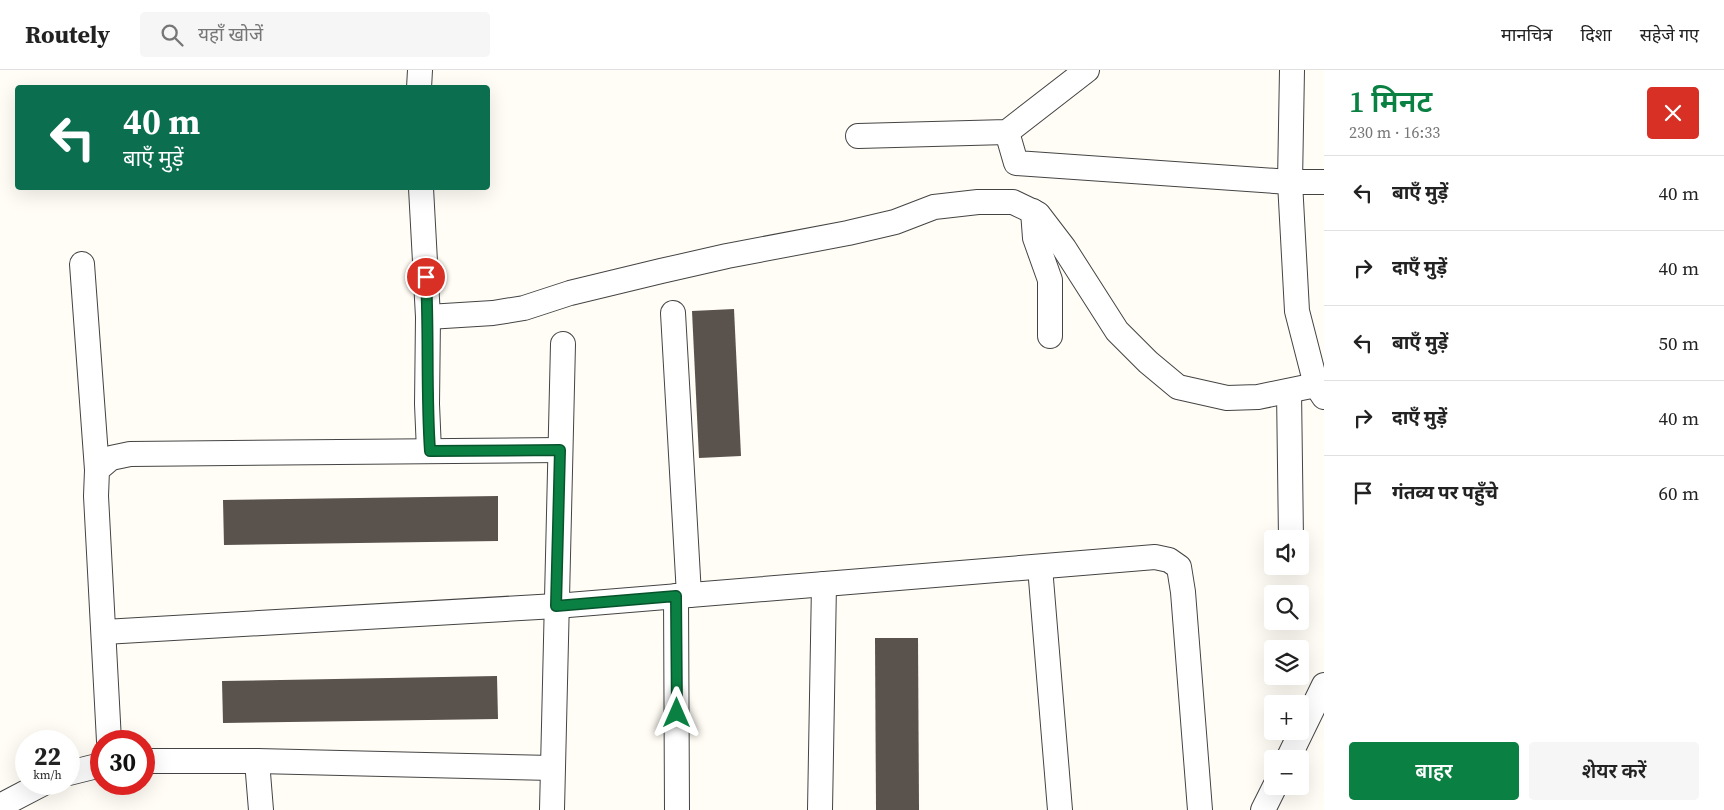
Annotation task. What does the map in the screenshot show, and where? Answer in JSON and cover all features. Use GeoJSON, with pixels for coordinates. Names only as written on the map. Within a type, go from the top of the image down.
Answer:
{"type":"FeatureCollection","features":[{"type":"Feature","properties":{"kind":"street"},"geometry":{"type":"LineString","coordinates":[[419,85],[420,70]]}},
{"type":"Feature","properties":{"kind":"street"},"geometry":{"type":"LineString","coordinates":[[858,136],[1007,132],[1087,70]]}},
{"type":"Feature","properties":{"kind":"street"},"geometry":{"type":"LineString","coordinates":[[428,316],[493,313],[524,308],[570,293],[661,271],[727,256],[848,234],[895,222],[934,208],[978,202],[1013,202],[1038,214],[1064,248],[1117,331],[1148,362],[1178,387],[1227,398],[1258,398],[1290,391],[1320,391],[1297,311],[1290,182],[1292,70]]}},
{"type":"Feature","properties":{"kind":"street"},"geometry":{"type":"LineString","coordinates":[[1007,132],[1016,163],[1290,182],[1324,182]]}},
{"type":"Feature","properties":{"kind":"street"},"geometry":{"type":"LineString","coordinates":[[421,190],[428,316],[426,404],[430,451]]}},
{"type":"Feature","properties":{"kind":"street"},"geometry":{"type":"LineString","coordinates":[[1033,211],[1035,238],[1050,280],[1050,336]]}},
{"type":"Feature","properties":{"kind":"street"},"geometry":{"type":"LineString","coordinates":[[82,264],[97,470],[96,496],[109,730]]}},
{"type":"Feature","properties":{"kind":"street"},"geometry":{"type":"LineString","coordinates":[[672,314],[683,596],[677,810]]}},
{"type":"Feature","properties":{"kind":"street"},"geometry":{"type":"LineString","coordinates":[[552,810],[563,344]]}},
{"type":"Feature","properties":{"kind":"street"},"geometry":{"type":"LineString","coordinates":[[1290,391],[1291,530]]}},
{"type":"Feature","properties":{"kind":"street"},"geometry":{"type":"LineString","coordinates":[[97,470],[111,458],[130,454],[560,450]]}},
{"type":"Feature","properties":{"kind":"street"},"geometry":{"type":"LineString","coordinates":[[104,632],[556,606],[1155,557],[1169,560],[1179,567],[1183,592],[1200,810]]}},
{"type":"Feature","properties":{"kind":"street"},"geometry":{"type":"LineString","coordinates":[[1040,567],[1060,810]]}},
{"type":"Feature","properties":{"kind":"street"},"geometry":{"type":"LineString","coordinates":[[820,810],[824,584]]}},
{"type":"Feature","properties":{"kind":"street"},"geometry":{"type":"LineString","coordinates":[[1292,750],[1324,685]]}},
{"type":"Feature","properties":{"kind":"street"},"geometry":{"type":"LineString","coordinates":[[155,760],[552,768]]}},
{"type":"Feature","properties":{"kind":"street"},"geometry":{"type":"LineString","coordinates":[[257,761],[260,810]]}},
{"type":"Feature","properties":{"kind":"street"},"geometry":{"type":"LineString","coordinates":[[0,806],[21,795]]}},
{"type":"Feature","properties":{"kind":"street"},"geometry":{"type":"LineString","coordinates":[[1263,810],[1270,795]]}},
{"type":"Feature","properties":{"kind":"building"},"geometry":{"type":"Polygon","coordinates":[[[734,309],[741,456],[699,458],[692,311],[734,309]]]}},
{"type":"Feature","properties":{"kind":"building"},"geometry":{"type":"Polygon","coordinates":[[[498,496],[498,541],[224,545],[223,500],[498,496]]]}},
{"type":"Feature","properties":{"kind":"building"},"geometry":{"type":"Polygon","coordinates":[[[875,638],[918,638],[919,810],[876,810],[875,638]]]}},
{"type":"Feature","properties":{"kind":"building"},"geometry":{"type":"Polygon","coordinates":[[[497,676],[498,719],[223,723],[222,681],[497,676]]]}},
{"type":"Feature","properties":{"kind":"route"},"geometry":{"type":"LineString","coordinates":[[426,277],[428,316],[426,404],[430,451],[560,450],[556,606],[676,596],[677,713]]}}]}
